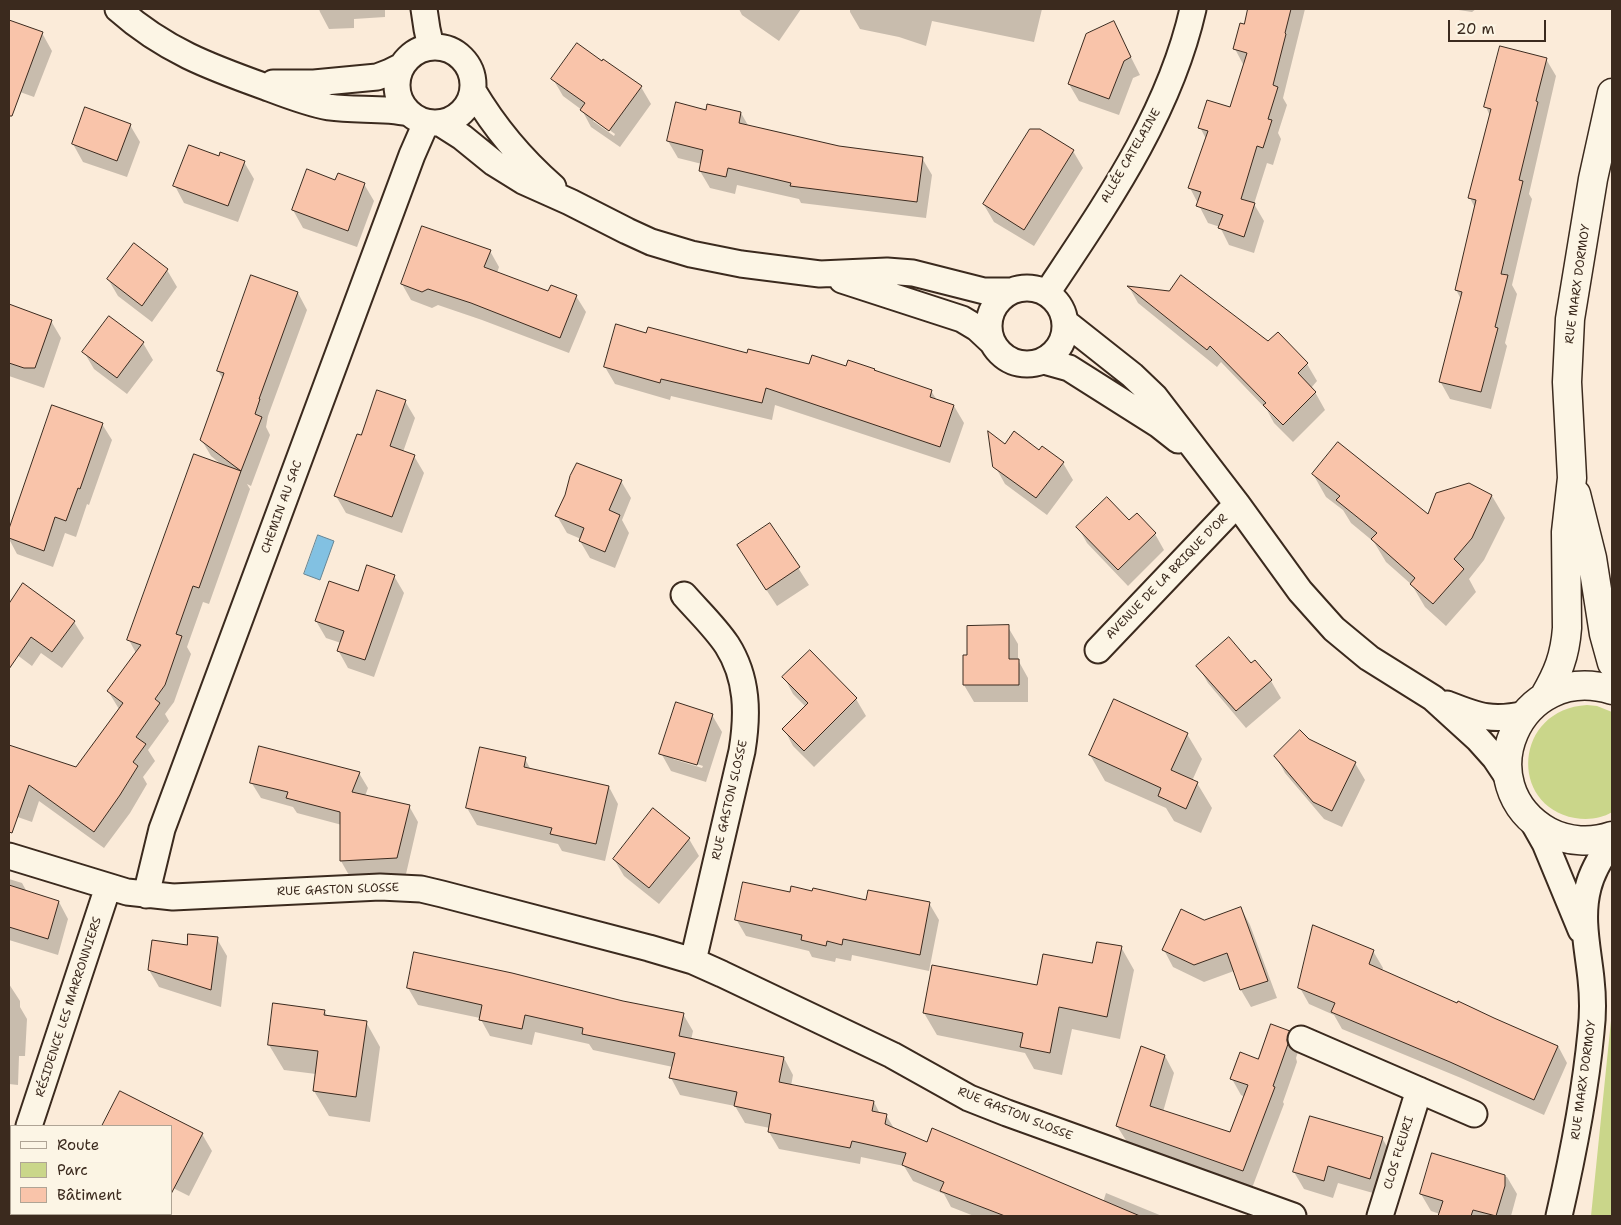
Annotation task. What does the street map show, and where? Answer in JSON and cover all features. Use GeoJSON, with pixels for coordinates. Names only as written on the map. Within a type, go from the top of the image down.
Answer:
{"type":"FeatureCollection","features":[{"type":"Feature","properties":{"kind":"street"},"geometry":{"type":"LineString","coordinates":[[118,9],[144,29],[184,55],[228,74],[313,104],[341,109],[389,109],[425,120],[462,137],[509,173],[651,242],[691,254],[741,264],[820,274],[869,288],[962,319],[977,328],[992,342]]}},
{"type":"Feature","properties":{"kind":"street"},"geometry":{"type":"LineString","coordinates":[[424,9],[431,47]]}},
{"type":"Feature","properties":{"kind":"street","name":"ALLÉE CATELAINE"},"geometry":{"type":"LineString","coordinates":[[1047,294],[1129,166],[1145,137],[1171,80],[1182,50],[1193,9]]}},
{"type":"Feature","properties":{"kind":"street"},"geometry":{"type":"LineString","coordinates":[[252,82],[298,84],[377,77],[402,66],[418,51],[438,47],[452,50],[468,64],[473,77],[473,92],[469,105],[453,119],[425,120],[401,103],[397,90],[402,66]]}},
{"type":"Feature","properties":{"kind":"street"},"geometry":{"type":"LineString","coordinates":[[473,92],[503,136],[537,173],[570,202]]}},
{"type":"Feature","properties":{"kind":"street","name":"RUE MARX DORMOY"},"geometry":{"type":"LineString","coordinates":[[1509,780],[1510,745],[1516,729],[1535,706],[1559,670],[1566,644],[1566,532],[1572,478],[1567,382],[1570,319],[1593,179],[1612,93]]}},
{"type":"Feature","properties":{"kind":"street","name":"CHEMIN AU SAC"},"geometry":{"type":"LineString","coordinates":[[146,895],[162,829],[425,120]]}},
{"type":"Feature","properties":{"kind":"street"},"geometry":{"type":"LineString","coordinates":[[820,274],[907,272],[984,291],[1011,291],[1029,288],[1047,294],[1053,298],[1061,309],[1065,322],[1064,335],[1059,348],[1044,361],[1030,364],[1011,361],[999,353],[992,342],[988,330],[988,322],[992,310],[999,299],[1011,291]]}},
{"type":"Feature","properties":{"kind":"street","name":"AVENUE DE LA BRIQUE D'OR"},"geometry":{"type":"LineString","coordinates":[[1065,322],[1144,385],[1237,504],[1300,591],[1334,629],[1369,658],[1433,698],[1478,739],[1495,758],[1509,780]]}},
{"type":"Feature","properties":{"kind":"street","name":"AVENUE DE LA BRIQUE D'OR"},"geometry":{"type":"LineString","coordinates":[[1044,361],[1069,368],[1159,425],[1202,458]]}},
{"type":"Feature","properties":{"kind":"street","name":"RUE MARX DORMOY"},"geometry":{"type":"LineString","coordinates":[[1572,478],[1592,558],[1604,634],[1612,663]]}},
{"type":"Feature","properties":{"kind":"street","name":"AVENUE DE LA BRIQUE D'OR"},"geometry":{"type":"LineString","coordinates":[[1098,650],[1237,504]]}},
{"type":"Feature","properties":{"kind":"street","name":"RUE GASTON SLOSSE"},"geometry":{"type":"LineString","coordinates":[[684,595],[716,631],[734,658],[743,684],[746,714],[742,751],[693,962]]}},
{"type":"Feature","properties":{"kind":"street"},"geometry":{"type":"LineString","coordinates":[[1535,706],[1554,692],[1577,686],[1589,685],[1612,690]]}},
{"type":"Feature","properties":{"kind":"street","name":"AVENUE DE LA BRIQUE D'OR"},"geometry":{"type":"LineString","coordinates":[[1433,698],[1484,717],[1507,718],[1535,706]]}},
{"type":"Feature","properties":{"kind":"street"},"geometry":{"type":"LineString","coordinates":[[1509,780],[1518,801],[1532,820],[1554,834],[1566,838],[1592,841],[1612,836]]}},
{"type":"Feature","properties":{"kind":"street","name":"RUE MARX DORMOY"},"geometry":{"type":"LineString","coordinates":[[1532,820],[1550,856],[1586,942]]}},
{"type":"Feature","properties":{"kind":"street","name":"RUE MARX DORMOY"},"geometry":{"type":"LineString","coordinates":[[1559,1216],[1580,1119],[1593,1008],[1592,980],[1586,942],[1585,904],[1588,888],[1601,858],[1612,841]]}},
{"type":"Feature","properties":{"kind":"street","name":"RUE GASTON SLOSSE"},"geometry":{"type":"LineString","coordinates":[[9,856],[108,887],[146,895],[173,897],[380,887],[421,889],[649,948],[693,962],[722,974],[892,1055],[969,1098],[1293,1216]]}},
{"type":"Feature","properties":{"kind":"street","name":"RÉSIDENCE LES MARRONNIERS"},"geometry":{"type":"LineString","coordinates":[[29,1125],[108,887]]}},
{"type":"Feature","properties":{"kind":"street"},"geometry":{"type":"LineString","coordinates":[[1300,1039],[1474,1114]]}},
{"type":"Feature","properties":{"kind":"street","name":"CLOS FLEURI"},"geometry":{"type":"LineString","coordinates":[[1380,1216],[1419,1090]]}},
{"type":"Feature","properties":{"kind":"green space"},"geometry":{"type":"Polygon","coordinates":[[[1587,705],[1597,706],[1612,712],[1612,812],[1599,818],[1584,819],[1575,818],[1553,810],[1538,796],[1530,778],[1529,758],[1533,739],[1545,723],[1563,711],[1587,705]]]}},
{"type":"Feature","properties":{"kind":"green space"},"geometry":{"type":"Polygon","coordinates":[[[1612,1011],[1612,1216],[1591,1216],[1612,1011]]]}},
{"type":"Feature","properties":{"kind":"water"},"geometry":{"type":"Polygon","coordinates":[[[318,535],[334,541],[320,580],[304,574],[318,535]]]}},
{"type":"Feature","properties":{"kind":"building"},"geometry":{"type":"Polygon","coordinates":[[[1248,9],[1291,9],[1273,85],[1278,87],[1268,119],[1272,120],[1263,148],[1257,146],[1241,199],[1255,203],[1244,237],[1218,228],[1223,215],[1196,206],[1201,192],[1188,188],[1208,131],[1198,128],[1207,100],[1230,107],[1247,53],[1233,49],[1240,23],[1244,24],[1248,9]]]}},
{"type":"Feature","properties":{"kind":"building"},"geometry":{"type":"Polygon","coordinates":[[[9,20],[43,32],[12,116],[9,116],[9,20]]]}},
{"type":"Feature","properties":{"kind":"building"},"geometry":{"type":"Polygon","coordinates":[[[1114,21],[1131,57],[1124,61],[1109,99],[1068,84],[1086,34],[1114,21]]]}},
{"type":"Feature","properties":{"kind":"building"},"geometry":{"type":"Polygon","coordinates":[[[577,43],[642,86],[609,131],[580,110],[585,103],[551,79],[577,43]]]}},
{"type":"Feature","properties":{"kind":"building"},"geometry":{"type":"Polygon","coordinates":[[[1500,46],[1547,58],[1519,180],[1523,181],[1501,274],[1508,275],[1495,327],[1498,328],[1481,392],[1439,382],[1462,292],[1455,290],[1476,200],[1468,198],[1491,109],[1484,107],[1500,46]]]}},
{"type":"Feature","properties":{"kind":"building"},"geometry":{"type":"Polygon","coordinates":[[[676,102],[706,110],[707,104],[741,112],[739,123],[839,146],[923,157],[917,202],[790,186],[791,183],[728,168],[726,177],[699,171],[703,150],[667,141],[676,102]]]}},
{"type":"Feature","properties":{"kind":"building"},"geometry":{"type":"Polygon","coordinates":[[[85,107],[131,124],[117,161],[72,144],[85,107]]]}},
{"type":"Feature","properties":{"kind":"building"},"geometry":{"type":"Polygon","coordinates":[[[1030,129],[1040,129],[1074,150],[1024,230],[983,204],[1030,129]]]}},
{"type":"Feature","properties":{"kind":"building"},"geometry":{"type":"Polygon","coordinates":[[[189,145],[219,156],[220,152],[245,161],[228,206],[173,186],[189,145]]]}},
{"type":"Feature","properties":{"kind":"building"},"geometry":{"type":"Polygon","coordinates":[[[307,169],[335,180],[338,173],[365,183],[348,231],[292,210],[307,169]]]}},
{"type":"Feature","properties":{"kind":"building"},"geometry":{"type":"Polygon","coordinates":[[[422,226],[491,250],[484,267],[548,291],[551,285],[577,295],[560,338],[471,303],[428,289],[422,292],[401,284],[422,226]]]}},
{"type":"Feature","properties":{"kind":"building"},"geometry":{"type":"Polygon","coordinates":[[[134,243],[168,269],[142,306],[107,279],[134,243]]]}},
{"type":"Feature","properties":{"kind":"building"},"geometry":{"type":"Polygon","coordinates":[[[251,275],[298,292],[259,399],[255,414],[262,417],[241,471],[200,440],[224,373],[217,371],[251,275]]]}},
{"type":"Feature","properties":{"kind":"building"},"geometry":{"type":"Polygon","coordinates":[[[1181,275],[1268,341],[1278,332],[1308,363],[1298,373],[1316,392],[1283,425],[1263,405],[1266,403],[1210,346],[1207,350],[1127,286],[1169,291],[1181,275]]]}},
{"type":"Feature","properties":{"kind":"building"},"geometry":{"type":"Polygon","coordinates":[[[9,304],[52,320],[35,368],[24,368],[9,363],[9,304]]]}},
{"type":"Feature","properties":{"kind":"building"},"geometry":{"type":"Polygon","coordinates":[[[109,316],[144,342],[117,378],[82,352],[109,316]]]}},
{"type":"Feature","properties":{"kind":"building"},"geometry":{"type":"Polygon","coordinates":[[[616,324],[646,333],[648,327],[747,353],[748,349],[809,364],[812,355],[846,366],[848,360],[932,390],[930,397],[954,405],[940,447],[766,388],[762,403],[661,379],[660,383],[604,367],[616,324]]]}},
{"type":"Feature","properties":{"kind":"building"},"geometry":{"type":"Polygon","coordinates":[[[377,390],[406,400],[390,446],[415,455],[392,517],[334,496],[357,434],[361,435],[377,390]]]}},
{"type":"Feature","properties":{"kind":"building"},"geometry":{"type":"Polygon","coordinates":[[[52,405],[103,423],[80,489],[78,488],[66,521],[55,517],[44,551],[9,538],[9,529],[52,405]]]}},
{"type":"Feature","properties":{"kind":"building"},"geometry":{"type":"Polygon","coordinates":[[[988,431],[1005,444],[1014,431],[1039,450],[1042,446],[1064,462],[1036,498],[993,467],[988,431]]]}},
{"type":"Feature","properties":{"kind":"building"},"geometry":{"type":"Polygon","coordinates":[[[1338,442],[1428,514],[1436,493],[1469,483],[1492,495],[1472,538],[1454,559],[1464,569],[1433,604],[1410,584],[1415,578],[1371,539],[1377,533],[1336,500],[1340,496],[1312,474],[1338,442]]]}},
{"type":"Feature","properties":{"kind":"building"},"geometry":{"type":"Polygon","coordinates":[[[194,454],[241,471],[199,588],[193,586],[176,634],[182,636],[165,685],[155,699],[160,703],[136,737],[146,744],[133,762],[138,766],[94,832],[29,785],[12,833],[9,832],[9,745],[76,767],[123,703],[107,691],[141,645],[127,640],[194,454]]]}},
{"type":"Feature","properties":{"kind":"building"},"geometry":{"type":"Polygon","coordinates":[[[577,463],[622,480],[609,510],[620,515],[605,552],[579,541],[584,528],[555,516],[577,463]]]}},
{"type":"Feature","properties":{"kind":"building"},"geometry":{"type":"Polygon","coordinates":[[[1107,497],[1129,520],[1137,513],[1156,533],[1118,570],[1076,527],[1107,497]]]}},
{"type":"Feature","properties":{"kind":"building"},"geometry":{"type":"Polygon","coordinates":[[[770,523],[800,567],[766,590],[737,545],[770,523]]]}},
{"type":"Feature","properties":{"kind":"building"},"geometry":{"type":"Polygon","coordinates":[[[367,565],[395,575],[365,660],[337,651],[344,631],[315,621],[329,581],[358,591],[367,565]]]}},
{"type":"Feature","properties":{"kind":"building"},"geometry":{"type":"Polygon","coordinates":[[[23,583],[75,621],[52,652],[31,637],[9,669],[9,604],[23,583]]]}},
{"type":"Feature","properties":{"kind":"building"},"geometry":{"type":"Polygon","coordinates":[[[1009,625],[1009,659],[1019,659],[1019,685],[963,685],[963,655],[967,655],[967,626],[1009,625]]]}},
{"type":"Feature","properties":{"kind":"building"},"geometry":{"type":"Polygon","coordinates":[[[1229,637],[1251,663],[1255,660],[1272,680],[1236,711],[1196,666],[1229,637]]]}},
{"type":"Feature","properties":{"kind":"building"},"geometry":{"type":"Polygon","coordinates":[[[810,650],[857,698],[804,751],[782,729],[808,703],[782,677],[810,650]]]}},
{"type":"Feature","properties":{"kind":"building"},"geometry":{"type":"Polygon","coordinates":[[[1114,699],[1188,733],[1171,770],[1198,782],[1186,809],[1158,796],[1161,788],[1089,755],[1114,699]]]}},
{"type":"Feature","properties":{"kind":"building"},"geometry":{"type":"Polygon","coordinates":[[[676,702],[713,714],[697,765],[659,754],[676,702]]]}},
{"type":"Feature","properties":{"kind":"building"},"geometry":{"type":"Polygon","coordinates":[[[1300,730],[1309,739],[1356,762],[1332,811],[1313,802],[1274,756],[1300,730]]]}},
{"type":"Feature","properties":{"kind":"building"},"geometry":{"type":"Polygon","coordinates":[[[259,746],[360,772],[352,792],[410,805],[397,858],[340,861],[340,812],[286,798],[288,792],[250,783],[259,746]]]}},
{"type":"Feature","properties":{"kind":"building"},"geometry":{"type":"Polygon","coordinates":[[[480,747],[526,757],[524,767],[609,786],[596,844],[550,834],[552,828],[466,808],[480,747]]]}},
{"type":"Feature","properties":{"kind":"building"},"geometry":{"type":"Polygon","coordinates":[[[653,808],[690,838],[649,888],[613,859],[653,808]]]}},
{"type":"Feature","properties":{"kind":"building"},"geometry":{"type":"Polygon","coordinates":[[[743,882],[790,892],[791,886],[812,891],[813,888],[866,900],[868,890],[930,902],[920,955],[843,939],[842,945],[827,941],[826,946],[801,940],[802,935],[735,920],[743,882]]]}},
{"type":"Feature","properties":{"kind":"building"},"geometry":{"type":"Polygon","coordinates":[[[9,885],[59,901],[48,939],[9,927],[9,885]]]}},
{"type":"Feature","properties":{"kind":"building"},"geometry":{"type":"Polygon","coordinates":[[[1241,907],[1268,981],[1240,990],[1227,953],[1194,965],[1162,950],[1181,909],[1204,920],[1241,907]]]}},
{"type":"Feature","properties":{"kind":"building"},"geometry":{"type":"Polygon","coordinates":[[[1313,925],[1374,950],[1369,964],[1558,1046],[1534,1100],[1331,1012],[1335,1003],[1298,988],[1313,925]]]}},
{"type":"Feature","properties":{"kind":"building"},"geometry":{"type":"Polygon","coordinates":[[[188,934],[218,937],[211,990],[148,970],[152,940],[187,945],[188,934]]]}},
{"type":"Feature","properties":{"kind":"building"},"geometry":{"type":"Polygon","coordinates":[[[1097,942],[1122,946],[1107,1017],[1059,1007],[1050,1053],[1020,1047],[1023,1033],[923,1013],[932,965],[1037,985],[1043,954],[1092,963],[1097,942]]]}},
{"type":"Feature","properties":{"kind":"building"},"geometry":{"type":"Polygon","coordinates":[[[414,952],[512,973],[623,1001],[684,1013],[679,1036],[784,1057],[779,1082],[874,1101],[872,1111],[887,1114],[885,1124],[927,1142],[932,1128],[1140,1216],[1005,1216],[940,1191],[944,1182],[902,1165],[906,1153],[852,1141],[850,1148],[768,1132],[771,1114],[734,1106],[737,1092],[669,1078],[675,1053],[582,1034],[583,1028],[525,1015],[522,1029],[479,1020],[482,1005],[407,988],[414,952]]]}},
{"type":"Feature","properties":{"kind":"building"},"geometry":{"type":"Polygon","coordinates":[[[273,1003],[325,1010],[324,1015],[367,1021],[356,1097],[313,1091],[318,1051],[268,1045],[273,1003]]]}},
{"type":"Feature","properties":{"kind":"building"},"geometry":{"type":"Polygon","coordinates":[[[1271,1024],[1290,1031],[1287,1040],[1288,1044],[1273,1086],[1275,1087],[1243,1171],[1116,1126],[1141,1046],[1165,1055],[1150,1106],[1230,1132],[1248,1085],[1230,1079],[1240,1052],[1258,1059],[1271,1024]]]}},
{"type":"Feature","properties":{"kind":"building"},"geometry":{"type":"Polygon","coordinates":[[[120,1091],[203,1133],[172,1192],[172,1125],[103,1125],[120,1091]]]}},
{"type":"Feature","properties":{"kind":"building"},"geometry":{"type":"Polygon","coordinates":[[[1310,1116],[1383,1137],[1370,1179],[1328,1166],[1324,1181],[1293,1172],[1310,1116]]]}},
{"type":"Feature","properties":{"kind":"building"},"geometry":{"type":"Polygon","coordinates":[[[1432,1153],[1505,1175],[1505,1186],[1496,1216],[1473,1210],[1471,1216],[1438,1216],[1443,1201],[1420,1194],[1432,1153]]]}}]}
